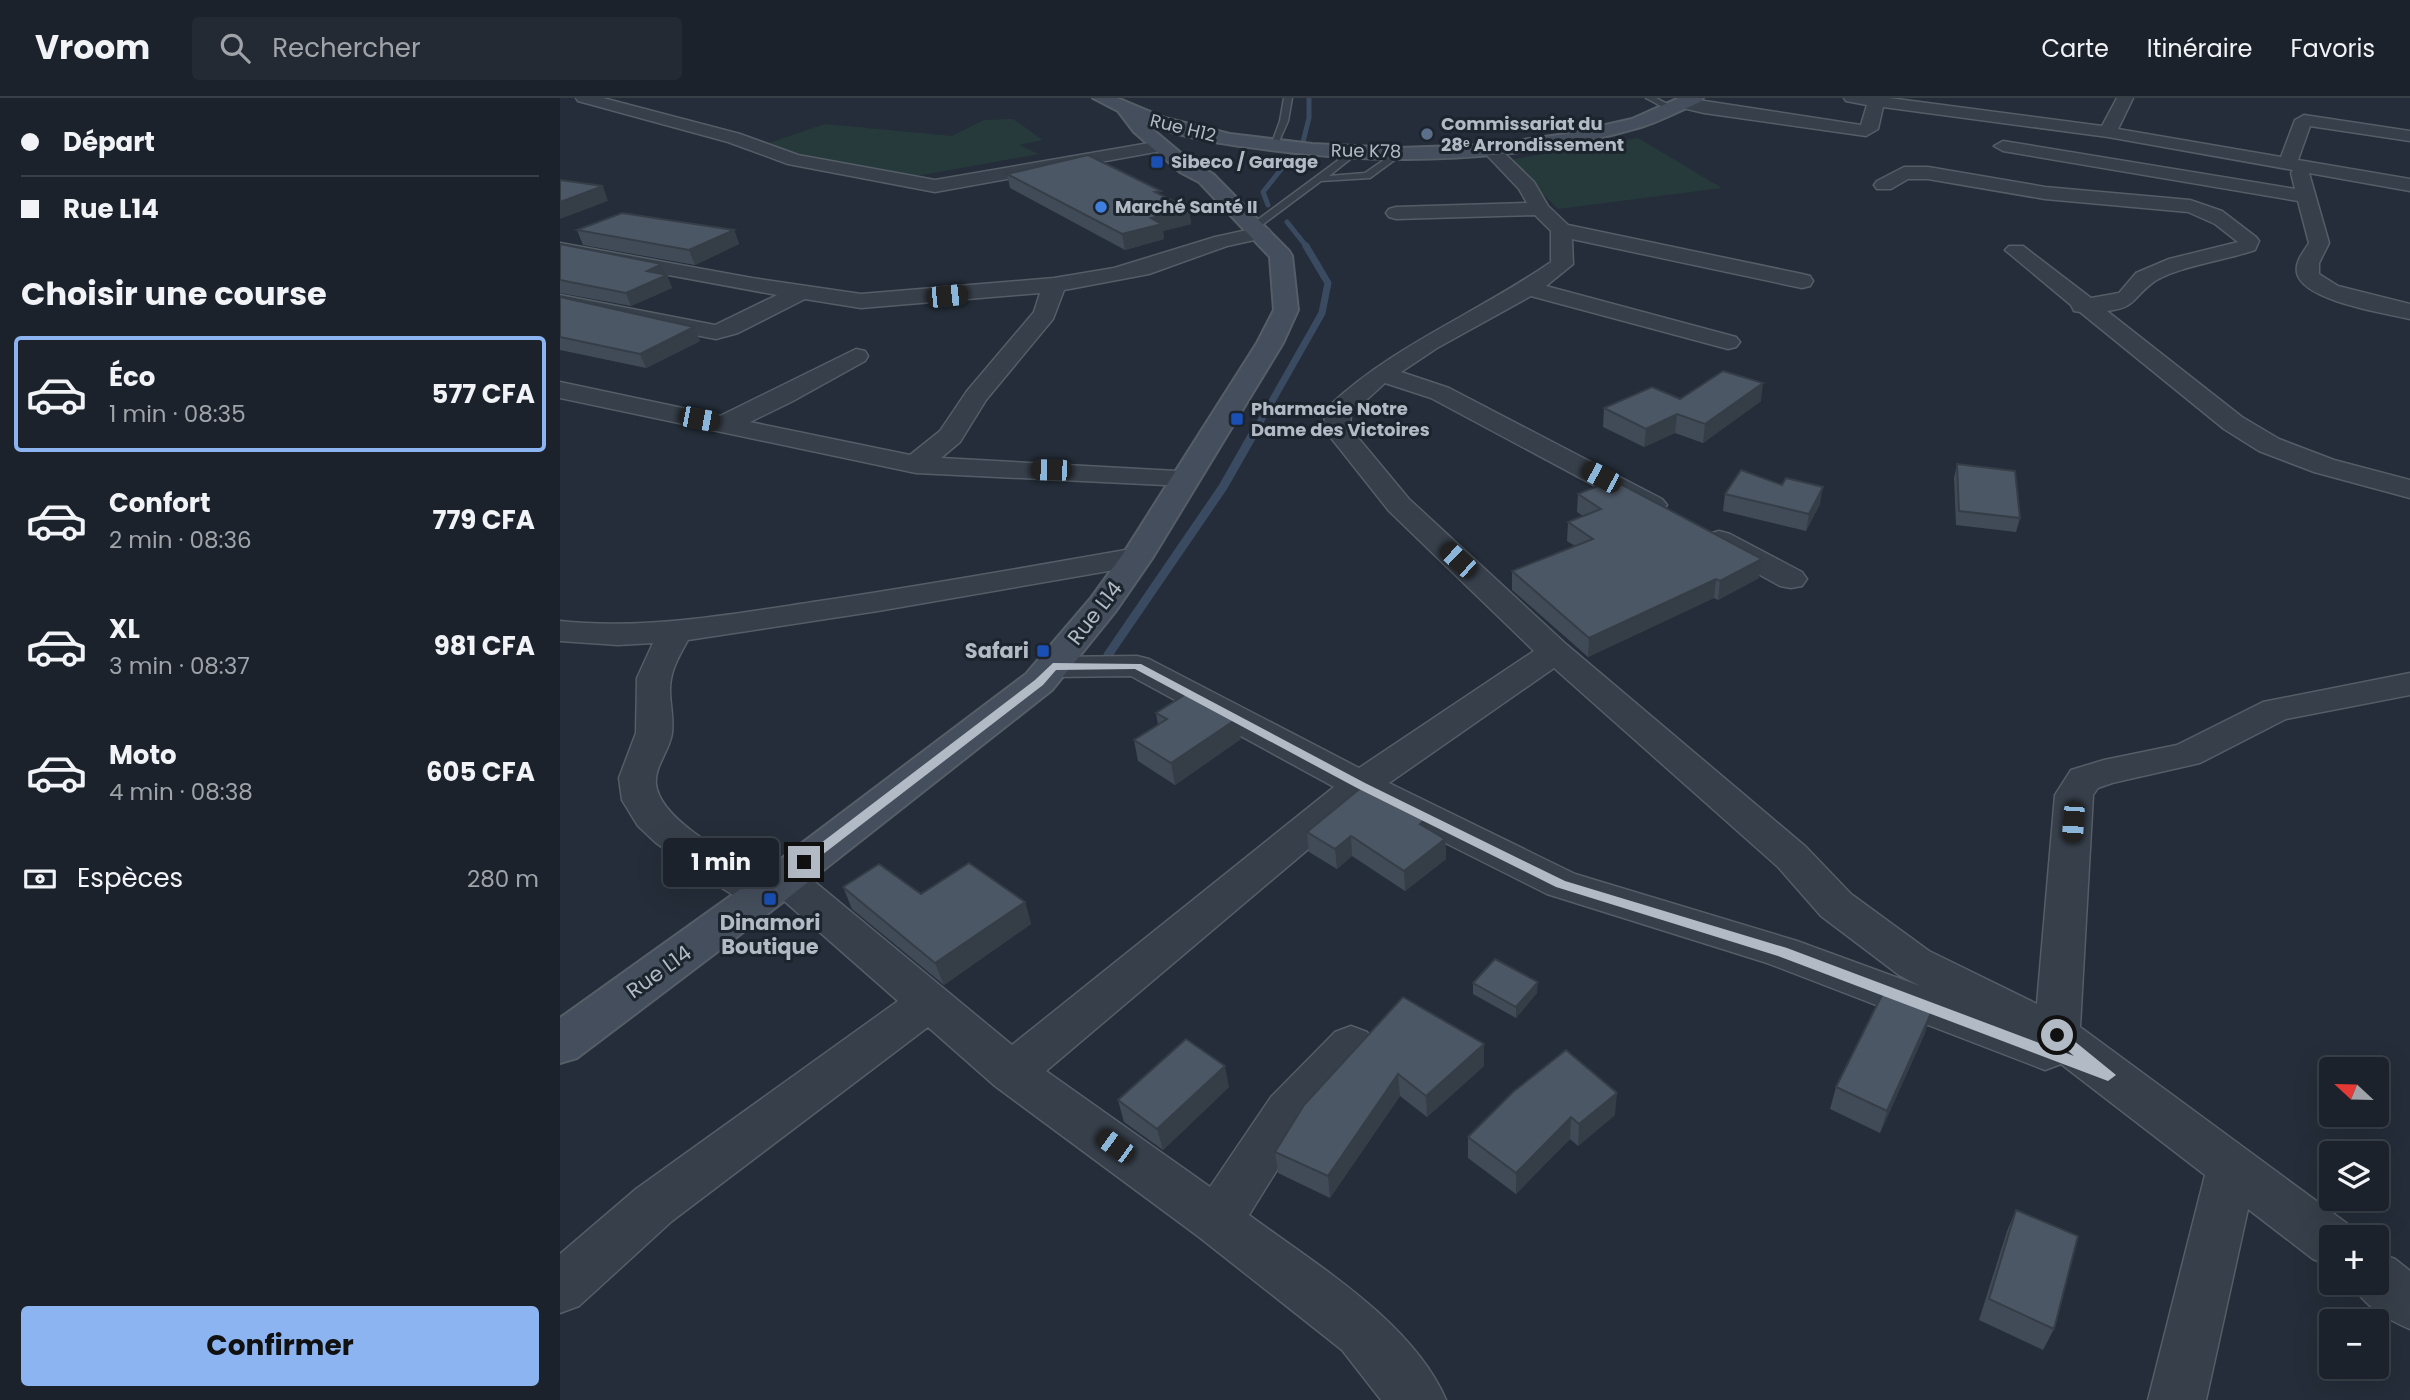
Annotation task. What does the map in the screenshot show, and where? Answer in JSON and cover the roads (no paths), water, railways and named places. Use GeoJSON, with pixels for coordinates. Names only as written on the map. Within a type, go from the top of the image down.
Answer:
{"type":"FeatureCollection","features":[{"type":"Feature","properties":{"kind":"street"},"geometry":{"type":"LineString","coordinates":[[584,98],[734,138],[794,160],[935,186],[1161,146]]}},
{"type":"Feature","properties":{"kind":"street"},"geometry":{"type":"LineString","coordinates":[[1102,98],[1127,111]]}},
{"type":"Feature","properties":{"kind":"street"},"geometry":{"type":"LineString","coordinates":[[1852,98],[1943,103],[2410,185]]}},
{"type":"Feature","properties":{"kind":"street"},"geometry":{"type":"LineString","coordinates":[[2108,132],[2125,98]]}},
{"type":"Feature","properties":{"kind":"street"},"geometry":{"type":"LineString","coordinates":[[1684,103],[1866,131],[1869,130],[1876,101]]}},
{"type":"Feature","properties":{"kind":"street","name":"Rue K78"},"geometry":{"type":"LineString","coordinates":[[1241,142],[1355,152],[1490,149],[1603,133],[1643,123],[1684,103]]}},
{"type":"Feature","properties":{"kind":"street","name":"Rue L14"},"geometry":{"type":"LineString","coordinates":[[560,1044],[774,886],[1039,682],[1104,605],[1270,344],[1286,310],[1281,256],[1258,229],[1206,178],[1187,168],[1161,146],[1140,128],[1127,111]]}},
{"type":"Feature","properties":{"kind":"street","name":"Rue H12"},"geometry":{"type":"LineString","coordinates":[[1127,111],[1166,126],[1241,142]]}},
{"type":"Feature","properties":{"kind":"street"},"geometry":{"type":"LineString","coordinates":[[2410,136],[2304,120],[2301,122],[2293,166],[2306,197],[2319,243],[2307,264],[2308,274],[2316,286],[2333,293],[2398,306],[2410,312]]}},
{"type":"Feature","properties":{"kind":"street"},"geometry":{"type":"LineString","coordinates":[[1180,160],[1186,151],[1211,136]]}},
{"type":"Feature","properties":{"kind":"street"},"geometry":{"type":"LineString","coordinates":[[1206,178],[1215,158],[1241,142]]}},
{"type":"Feature","properties":{"kind":"street"},"geometry":{"type":"LineString","coordinates":[[2003,146],[2306,197]]}},
{"type":"Feature","properties":{"kind":"street"},"geometry":{"type":"LineString","coordinates":[[1490,149],[1527,186],[1540,209],[1561,230],[1802,281]]}},
{"type":"Feature","properties":{"kind":"street"},"geometry":{"type":"LineString","coordinates":[[1884,185],[1904,173],[1928,173],[2045,193],[2190,206],[2210,211],[2234,227],[2249,242],[2248,246],[2177,264],[2144,278],[2127,298],[2118,303],[2082,306]]}},
{"type":"Feature","properties":{"kind":"street"},"geometry":{"type":"LineString","coordinates":[[1395,213],[1540,209]]}},
{"type":"Feature","properties":{"kind":"street"},"geometry":{"type":"LineString","coordinates":[[560,249],[861,301],[1054,285],[1141,270],[1258,229]]}},
{"type":"Feature","properties":{"kind":"street"},"geometry":{"type":"LineString","coordinates":[[1561,230],[1562,264],[1528,288],[1405,357],[1359,389],[1338,412],[1337,429],[1399,505],[1555,652],[1792,857],[1836,905],[1914,963],[2057,1035],[2319,1233]]}},
{"type":"Feature","properties":{"kind":"street"},"geometry":{"type":"LineString","coordinates":[[2015,250],[2082,306],[2234,424],[2269,445],[2324,466],[2410,489]]}},
{"type":"Feature","properties":{"kind":"street"},"geometry":{"type":"LineString","coordinates":[[575,283],[623,261]]}},
{"type":"Feature","properties":{"kind":"street"},"geometry":{"type":"LineString","coordinates":[[916,465],[950,436],[976,396],[1045,314],[1054,285]]}},
{"type":"Feature","properties":{"kind":"street"},"geometry":{"type":"LineString","coordinates":[[1528,288],[1728,342]]}},
{"type":"Feature","properties":{"kind":"street"},"geometry":{"type":"LineString","coordinates":[[560,302],[716,332],[730,328],[800,292]]}},
{"type":"Feature","properties":{"kind":"street"},"geometry":{"type":"LineString","coordinates":[[724,424],[784,396],[856,356]]}},
{"type":"Feature","properties":{"kind":"street"},"geometry":{"type":"LineString","coordinates":[[1383,374],[1440,393],[1791,579]]}},
{"type":"Feature","properties":{"kind":"street"},"geometry":{"type":"LineString","coordinates":[[560,390],[916,465],[1185,478]]}},
{"type":"Feature","properties":{"kind":"street"},"geometry":{"type":"LineString","coordinates":[[560,631],[637,634],[676,631],[909,598],[1136,557]]}},
{"type":"Feature","properties":{"kind":"street"},"geometry":{"type":"LineString","coordinates":[[676,631],[653,681],[655,720],[652,742],[637,783],[640,801],[659,824],[680,841],[774,886],[929,1002],[1012,1072],[1217,1221],[1361,1331],[1417,1400]]}},
{"type":"Feature","properties":{"kind":"street"},"geometry":{"type":"LineString","coordinates":[[1012,1072],[1361,785],[1555,652]]}},
{"type":"Feature","properties":{"kind":"street"},"geometry":{"type":"LineString","coordinates":[[1053,667],[1137,666],[1361,785],[1561,884],[1782,952],[2108,1075]]}},
{"type":"Feature","properties":{"kind":"street"},"geometry":{"type":"LineString","coordinates":[[2057,1035],[2074,795],[2084,779],[2104,772],[2188,755],[2276,710],[2410,684]]}},
{"type":"Feature","properties":{"kind":"street"},"geometry":{"type":"LineString","coordinates":[[560,1288],[654,1205],[929,1002]]}},
{"type":"Feature","properties":{"kind":"street"},"geometry":{"type":"LineString","coordinates":[[1217,1221],[1288,1111],[1351,1045]]}},
{"type":"Feature","properties":{"kind":"street"},"geometry":{"type":"LineString","coordinates":[[2177,1400],[2232,1168]]}},
{"type":"Feature","properties":{"kind":"street"},"geometry":{"type":"LineString","coordinates":[[2389,1287],[2410,1303]]}},
{"type":"Feature","properties":{"kind":"lane"},"geometry":{"type":"LineString","coordinates":[[1273,146],[1284,121],[1288,98]]}},
{"type":"Feature","properties":{"kind":"lane"},"geometry":{"type":"LineString","coordinates":[[1650,98],[1684,103]]}},
{"type":"Feature","properties":{"kind":"lane"},"geometry":{"type":"LineString","coordinates":[[1258,229],[1317,179],[1355,152]]}},
{"type":"Feature","properties":{"kind":"lane"},"geometry":{"type":"LineString","coordinates":[[1317,179],[1367,176],[1400,153]]}},
{"type":"Feature","properties":{"kind":"waterway"},"geometry":{"type":"LineString","coordinates":[[1303,142],[1309,118],[1309,98]]}},
{"type":"Feature","properties":{"kind":"waterway"},"geometry":{"type":"LineString","coordinates":[[1268,205],[1263,192],[1294,153]]}},
{"type":"Feature","properties":{"kind":"waterway"},"geometry":{"type":"LineString","coordinates":[[1287,222],[1307,247]]}},
{"type":"Feature","properties":{"kind":"waterway"},"geometry":{"type":"LineString","coordinates":[[1251,438],[1322,313],[1328,283],[1306,246]]}},
{"type":"Feature","properties":{"kind":"waterway"},"geometry":{"type":"LineString","coordinates":[[1108,655],[1223,487],[1252,436]]}},
{"type":"Feature","properties":{"kind":"place","name":"Commissariat du 28ᵉ Arrondissement"},"geometry":{"type":"Point","coordinates":[1427,134]}},
{"type":"Feature","properties":{"kind":"place","name":"Sibeco / Garage"},"geometry":{"type":"Point","coordinates":[1157,162]}},
{"type":"Feature","properties":{"kind":"place","name":"Marché Santé II"},"geometry":{"type":"Point","coordinates":[1101,207]}},
{"type":"Feature","properties":{"kind":"place","name":"Pharmacie Notre Dame des Victoires"},"geometry":{"type":"Point","coordinates":[1237,419]}},
{"type":"Feature","properties":{"kind":"place","name":"Safari"},"geometry":{"type":"Point","coordinates":[1043,651]}},
{"type":"Feature","properties":{"kind":"place","name":"Dinamori Boutique"},"geometry":{"type":"Point","coordinates":[770,899]}}]}
